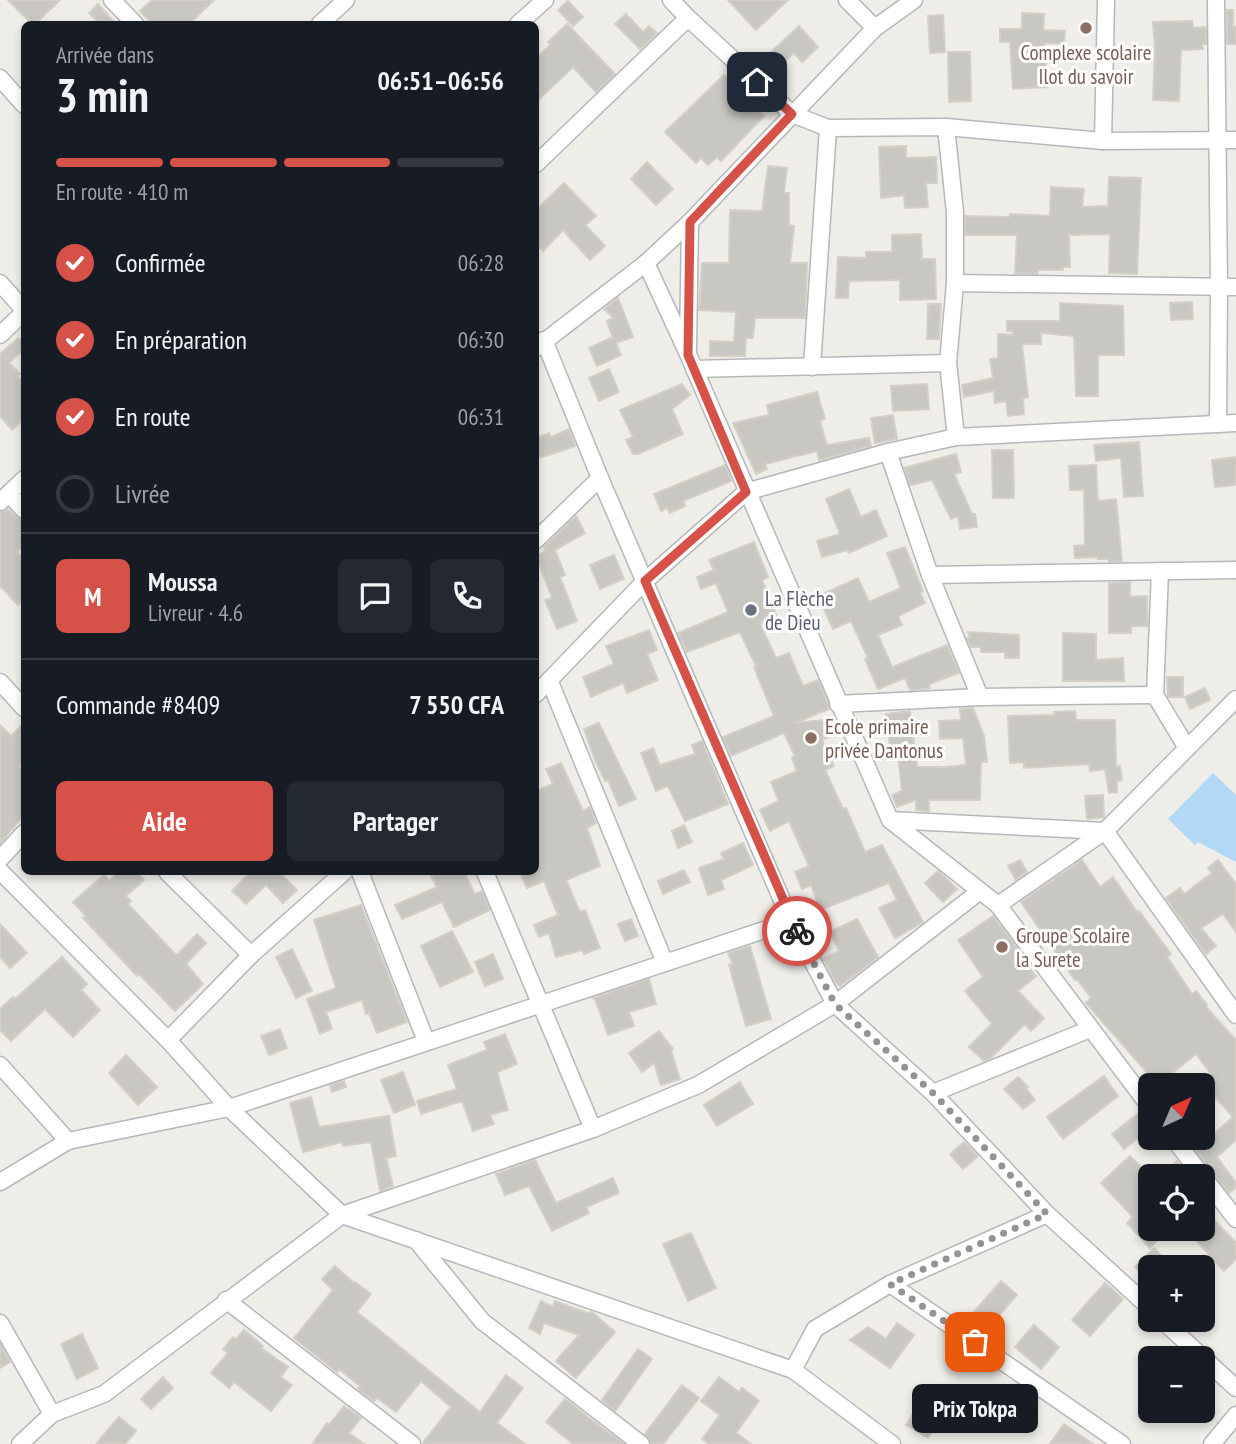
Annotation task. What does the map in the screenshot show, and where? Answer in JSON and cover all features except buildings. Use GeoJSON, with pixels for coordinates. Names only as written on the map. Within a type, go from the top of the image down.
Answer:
{"type":"FeatureCollection","features":[{"type":"Feature","properties":{"kind":"street"},"geometry":{"type":"LineString","coordinates":[[323,21],[346,0]]}},
{"type":"Feature","properties":{"kind":"street"},"geometry":{"type":"LineString","coordinates":[[521,21],[545,0]]}},
{"type":"Feature","properties":{"kind":"street"},"geometry":{"type":"LineString","coordinates":[[671,0],[688,19],[792,114],[828,128],[946,127],[1103,141],[1236,140]]}},
{"type":"Feature","properties":{"kind":"street"},"geometry":{"type":"LineString","coordinates":[[847,0],[875,28]]}},
{"type":"Feature","properties":{"kind":"street"},"geometry":{"type":"LineString","coordinates":[[914,0],[875,28],[690,222],[646,263],[540,344],[791,920],[835,1004],[933,1093],[1047,1214],[1138,1297]]}},
{"type":"Feature","properties":{"kind":"street"},"geometry":{"type":"LineString","coordinates":[[1103,141],[1106,0]]}},
{"type":"Feature","properties":{"kind":"street"},"geometry":{"type":"LineString","coordinates":[[1216,0],[1218,424]]}},
{"type":"Feature","properties":{"kind":"street"},"geometry":{"type":"LineString","coordinates":[[123,4],[133,21]]}},
{"type":"Feature","properties":{"kind":"street"},"geometry":{"type":"LineString","coordinates":[[539,161],[688,19]]}},
{"type":"Feature","properties":{"kind":"street"},"geometry":{"type":"LineString","coordinates":[[0,78],[21,101]]}},
{"type":"Feature","properties":{"kind":"street"},"geometry":{"type":"LineString","coordinates":[[946,127],[955,212],[956,283],[948,363],[956,437]]}},
{"type":"Feature","properties":{"kind":"street"},"geometry":{"type":"LineString","coordinates":[[812,367],[828,128]]}},
{"type":"Feature","properties":{"kind":"street"},"geometry":{"type":"LineString","coordinates":[[690,222],[691,362]]}},
{"type":"Feature","properties":{"kind":"street"},"geometry":{"type":"LineString","coordinates":[[646,263],[890,820],[998,905],[1138,1091]]}},
{"type":"Feature","properties":{"kind":"street"},"geometry":{"type":"LineString","coordinates":[[0,283],[21,308]]}},
{"type":"Feature","properties":{"kind":"street"},"geometry":{"type":"LineString","coordinates":[[956,283],[1236,287]]}},
{"type":"Feature","properties":{"kind":"street"},"geometry":{"type":"LineString","coordinates":[[0,335],[21,314]]}},
{"type":"Feature","properties":{"kind":"street"},"geometry":{"type":"LineString","coordinates":[[691,362],[812,367],[948,363]]}},
{"type":"Feature","properties":{"kind":"street"},"geometry":{"type":"LineString","coordinates":[[539,691],[645,581],[746,492],[888,452],[956,437],[1236,423]]}},
{"type":"Feature","properties":{"kind":"street"},"geometry":{"type":"LineString","coordinates":[[888,452],[930,575],[980,697]]}},
{"type":"Feature","properties":{"kind":"street"},"geometry":{"type":"LineString","coordinates":[[539,537],[600,478]]}},
{"type":"Feature","properties":{"kind":"street"},"geometry":{"type":"LineString","coordinates":[[21,483],[4,498],[21,508]]}},
{"type":"Feature","properties":{"kind":"street"},"geometry":{"type":"LineString","coordinates":[[930,575],[1236,570]]}},
{"type":"Feature","properties":{"kind":"street"},"geometry":{"type":"LineString","coordinates":[[1160,571],[1155,695],[1187,748]]}},
{"type":"Feature","properties":{"kind":"street"},"geometry":{"type":"LineString","coordinates":[[0,682],[21,705]]}},
{"type":"Feature","properties":{"kind":"street"},"geometry":{"type":"LineString","coordinates":[[550,682],[665,963]]}},
{"type":"Feature","properties":{"kind":"street"},"geometry":{"type":"LineString","coordinates":[[838,704],[980,697],[1155,695]]}},
{"type":"Feature","properties":{"kind":"street"},"geometry":{"type":"LineString","coordinates":[[998,905],[1105,831],[1236,699]]}},
{"type":"Feature","properties":{"kind":"street"},"geometry":{"type":"LineString","coordinates":[[890,820],[1105,831]]}},
{"type":"Feature","properties":{"kind":"street"},"geometry":{"type":"LineString","coordinates":[[1105,831],[1236,1015]]}},
{"type":"Feature","properties":{"kind":"street"},"geometry":{"type":"LineString","coordinates":[[0,859],[21,836]]}},
{"type":"Feature","properties":{"kind":"street"},"geometry":{"type":"LineString","coordinates":[[0,872],[168,1040],[229,1108],[342,1215],[793,1370],[892,1444]]}},
{"type":"Feature","properties":{"kind":"street"},"geometry":{"type":"LineString","coordinates":[[177,875],[251,956]]}},
{"type":"Feature","properties":{"kind":"street"},"geometry":{"type":"LineString","coordinates":[[168,1040],[251,956],[341,875]]}},
{"type":"Feature","properties":{"kind":"street"},"geometry":{"type":"LineString","coordinates":[[361,875],[426,1041]]}},
{"type":"Feature","properties":{"kind":"street"},"geometry":{"type":"LineString","coordinates":[[486,875],[593,1129]]}},
{"type":"Feature","properties":{"kind":"street"},"geometry":{"type":"LineString","coordinates":[[20,1444],[52,1414],[104,1394],[342,1215],[593,1129],[698,1085],[835,1004],[980,891]]}},
{"type":"Feature","properties":{"kind":"street"},"geometry":{"type":"LineString","coordinates":[[0,1182],[68,1141],[229,1108],[791,920]]}},
{"type":"Feature","properties":{"kind":"street"},"geometry":{"type":"LineString","coordinates":[[933,1093],[1090,1029]]}},
{"type":"Feature","properties":{"kind":"street"},"geometry":{"type":"LineString","coordinates":[[0,1065],[68,1141]]}},
{"type":"Feature","properties":{"kind":"street"},"geometry":{"type":"LineString","coordinates":[[1182,1150],[1236,1219]]}},
{"type":"Feature","properties":{"kind":"street"},"geometry":{"type":"LineString","coordinates":[[793,1370],[815,1329],[890,1284],[1047,1214]]}},
{"type":"Feature","properties":{"kind":"street"},"geometry":{"type":"LineString","coordinates":[[415,1238],[482,1321],[641,1444]]}},
{"type":"Feature","properties":{"kind":"street"},"geometry":{"type":"LineString","coordinates":[[890,1284],[1122,1444]]}},
{"type":"Feature","properties":{"kind":"street"},"geometry":{"type":"LineString","coordinates":[[226,1300],[412,1444]]}},
{"type":"Feature","properties":{"kind":"street"},"geometry":{"type":"LineString","coordinates":[[0,1323],[52,1414]]}},
{"type":"Feature","properties":{"kind":"street"},"geometry":{"type":"LineString","coordinates":[[1175,1332],[1236,1388]]}},
{"type":"Feature","properties":{"kind":"street"},"geometry":{"type":"LineString","coordinates":[[1212,1444],[1236,1415]]}},
{"type":"Feature","properties":{"kind":"water"},"geometry":{"type":"Polygon","coordinates":[[[1213,773],[1236,795],[1236,862],[1198,842],[1195,845],[1168,819],[1213,773]]]}},
{"type":"Feature","properties":{"kind":"way so far"},"geometry":{"type":"LineString","coordinates":[[797,931],[835,1004],[933,1093],[1047,1214],[890,1284],[975,1342]]}},
{"type":"Feature","properties":{"kind":"place","name":"Complexe scolaire Ilot du savoir"},"geometry":{"type":"Point","coordinates":[1086,28]}},
{"type":"Feature","properties":{"kind":"place","name":"La Flèche de Dieu"},"geometry":{"type":"Point","coordinates":[751,610]}},
{"type":"Feature","properties":{"kind":"place","name":"Ecole primaire privée Dantonus"},"geometry":{"type":"Point","coordinates":[811,738]}},
{"type":"Feature","properties":{"kind":"place","name":"Groupe Scolaire la Surete"},"geometry":{"type":"Point","coordinates":[1002,947]}},
{"type":"Feature","properties":{"kind":"place","name":"Prix Tokpa"},"geometry":{"type":"Point","coordinates":[975,1342]}},
{"type":"Feature","properties":{"kind":"route"},"geometry":{"type":"LineString","coordinates":[[757,82],[792,114],[690,222],[688,355],[746,492],[645,581],[797,931]]}}]}
